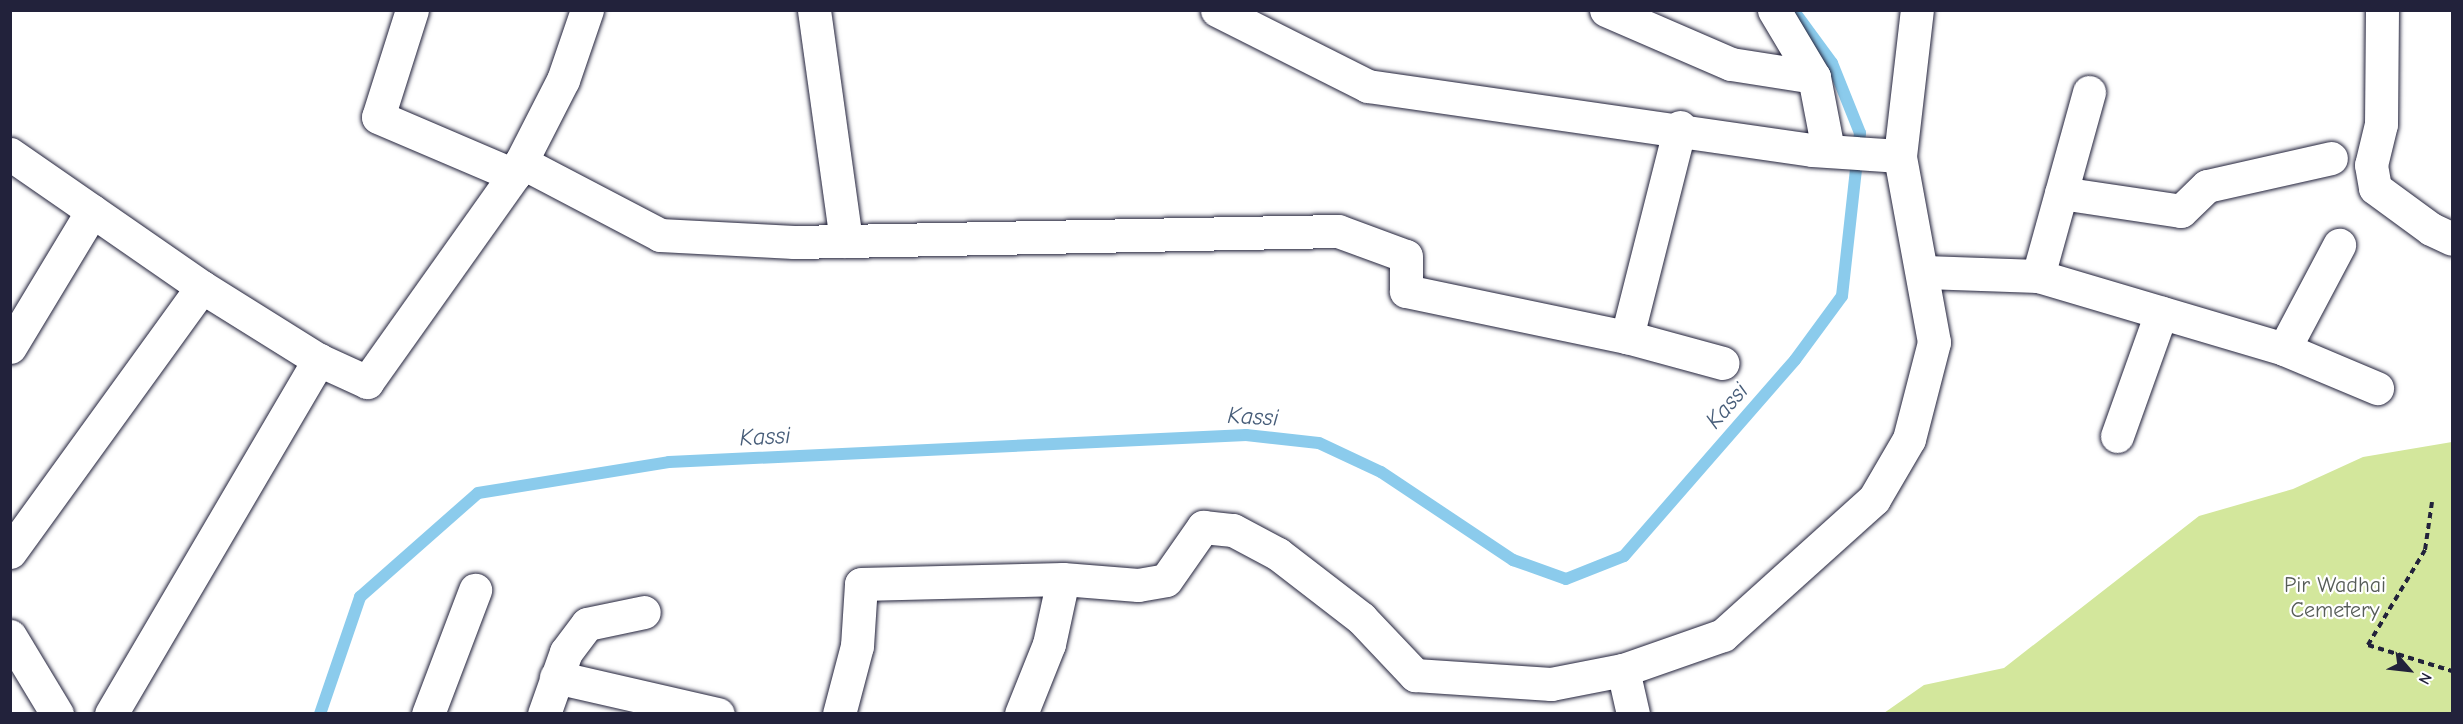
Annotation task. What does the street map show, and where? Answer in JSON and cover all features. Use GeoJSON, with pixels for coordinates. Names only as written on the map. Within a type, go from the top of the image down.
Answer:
{"type":"FeatureCollection","features":[{"type":"Feature","properties":{"kind":"street"},"geometry":{"type":"LineString","coordinates":[[412,10],[378,117],[518,168],[660,235],[846,240],[1338,231],[1406,256],[1406,291],[1627,337],[1723,363]]}},
{"type":"Feature","properties":{"kind":"street"},"geometry":{"type":"LineString","coordinates":[[10,154],[202,287],[319,360],[367,382],[518,168],[563,80],[587,10]]}},
{"type":"Feature","properties":{"kind":"street"},"geometry":{"type":"LineString","coordinates":[[814,10],[846,240]]}},
{"type":"Feature","properties":{"kind":"street"},"geometry":{"type":"LineString","coordinates":[[1217,10],[1368,86],[1680,127],[1828,150],[1900,156]]}},
{"type":"Feature","properties":{"kind":"street"},"geometry":{"type":"LineString","coordinates":[[1606,10],[1731,64],[1814,77]]}},
{"type":"Feature","properties":{"kind":"street"},"geometry":{"type":"LineString","coordinates":[[1774,10],[1814,77],[1828,150]]}},
{"type":"Feature","properties":{"kind":"street"},"geometry":{"type":"LineString","coordinates":[[839,714],[857,646],[861,584],[1063,579],[1138,585],[1166,580],[1203,527],[1233,530],[1278,554],[1362,618],[1415,675],[1551,684],[1623,670],[1723,635],[1874,499],[1909,439],[1934,342],[1925,272],[1900,156],[1917,10]]}},
{"type":"Feature","properties":{"kind":"street"},"geometry":{"type":"LineString","coordinates":[[2382,10],[2381,124],[2371,165],[2375,188],[2431,229],[2452,238]]}},
{"type":"Feature","properties":{"kind":"street"},"geometry":{"type":"LineString","coordinates":[[2038,276],[2089,92]]}},
{"type":"Feature","properties":{"kind":"street"},"geometry":{"type":"LineString","coordinates":[[1627,337],[1680,127]]}},
{"type":"Feature","properties":{"kind":"street"},"geometry":{"type":"LineString","coordinates":[[2061,193],[2181,211],[2207,186],[2331,158]]}},
{"type":"Feature","properties":{"kind":"street"},"geometry":{"type":"LineString","coordinates":[[10,347],[92,211]]}},
{"type":"Feature","properties":{"kind":"street"},"geometry":{"type":"LineString","coordinates":[[2284,349],[2339,245]]}},
{"type":"Feature","properties":{"kind":"street"},"geometry":{"type":"LineString","coordinates":[[1925,272],[2038,276],[2284,349],[2377,388]]}},
{"type":"Feature","properties":{"kind":"street"},"geometry":{"type":"LineString","coordinates":[[10,552],[202,287]]}},
{"type":"Feature","properties":{"kind":"street"},"geometry":{"type":"LineString","coordinates":[[2117,436],[2161,313]]}},
{"type":"Feature","properties":{"kind":"street"},"geometry":{"type":"LineString","coordinates":[[111,714],[319,360]]}},
{"type":"Feature","properties":{"kind":"street"},"geometry":{"type":"LineString","coordinates":[[1022,714],[1049,644],[1063,579]]}},
{"type":"Feature","properties":{"kind":"street"},"geometry":{"type":"LineString","coordinates":[[428,714],[475,590]]}},
{"type":"Feature","properties":{"kind":"street"},"geometry":{"type":"LineString","coordinates":[[544,714],[566,652],[587,624],[644,612]]}},
{"type":"Feature","properties":{"kind":"street"},"geometry":{"type":"LineString","coordinates":[[10,636],[57,714]]}},
{"type":"Feature","properties":{"kind":"street"},"geometry":{"type":"LineString","coordinates":[[1623,670],[1633,714]]}},
{"type":"Feature","properties":{"kind":"street"},"geometry":{"type":"LineString","coordinates":[[556,677],[718,714]]}},
{"type":"Feature","properties":{"kind":"path"},"geometry":{"type":"LineString","coordinates":[[2432,502],[2425,550],[2368,645],[2452,671]]}},
{"type":"Feature","properties":{"kind":"green space","name":"Pir Wadhai Cemetery"},"geometry":{"type":"Polygon","coordinates":[[[2452,442],[2452,713],[1884,713],[1924,685],[2004,668],[2199,516],[2293,489],[2363,457],[2452,442]]]}},
{"type":"Feature","properties":{"kind":"waterway","name":"Kassi"},"geometry":{"type":"LineString","coordinates":[[320,714],[360,597],[478,493],[669,462],[1246,435],[1319,443],[1381,472],[1513,560],[1566,579],[1624,556],[1795,360],[1842,296],[1860,133],[1832,63],[1793,10]]}}]}
